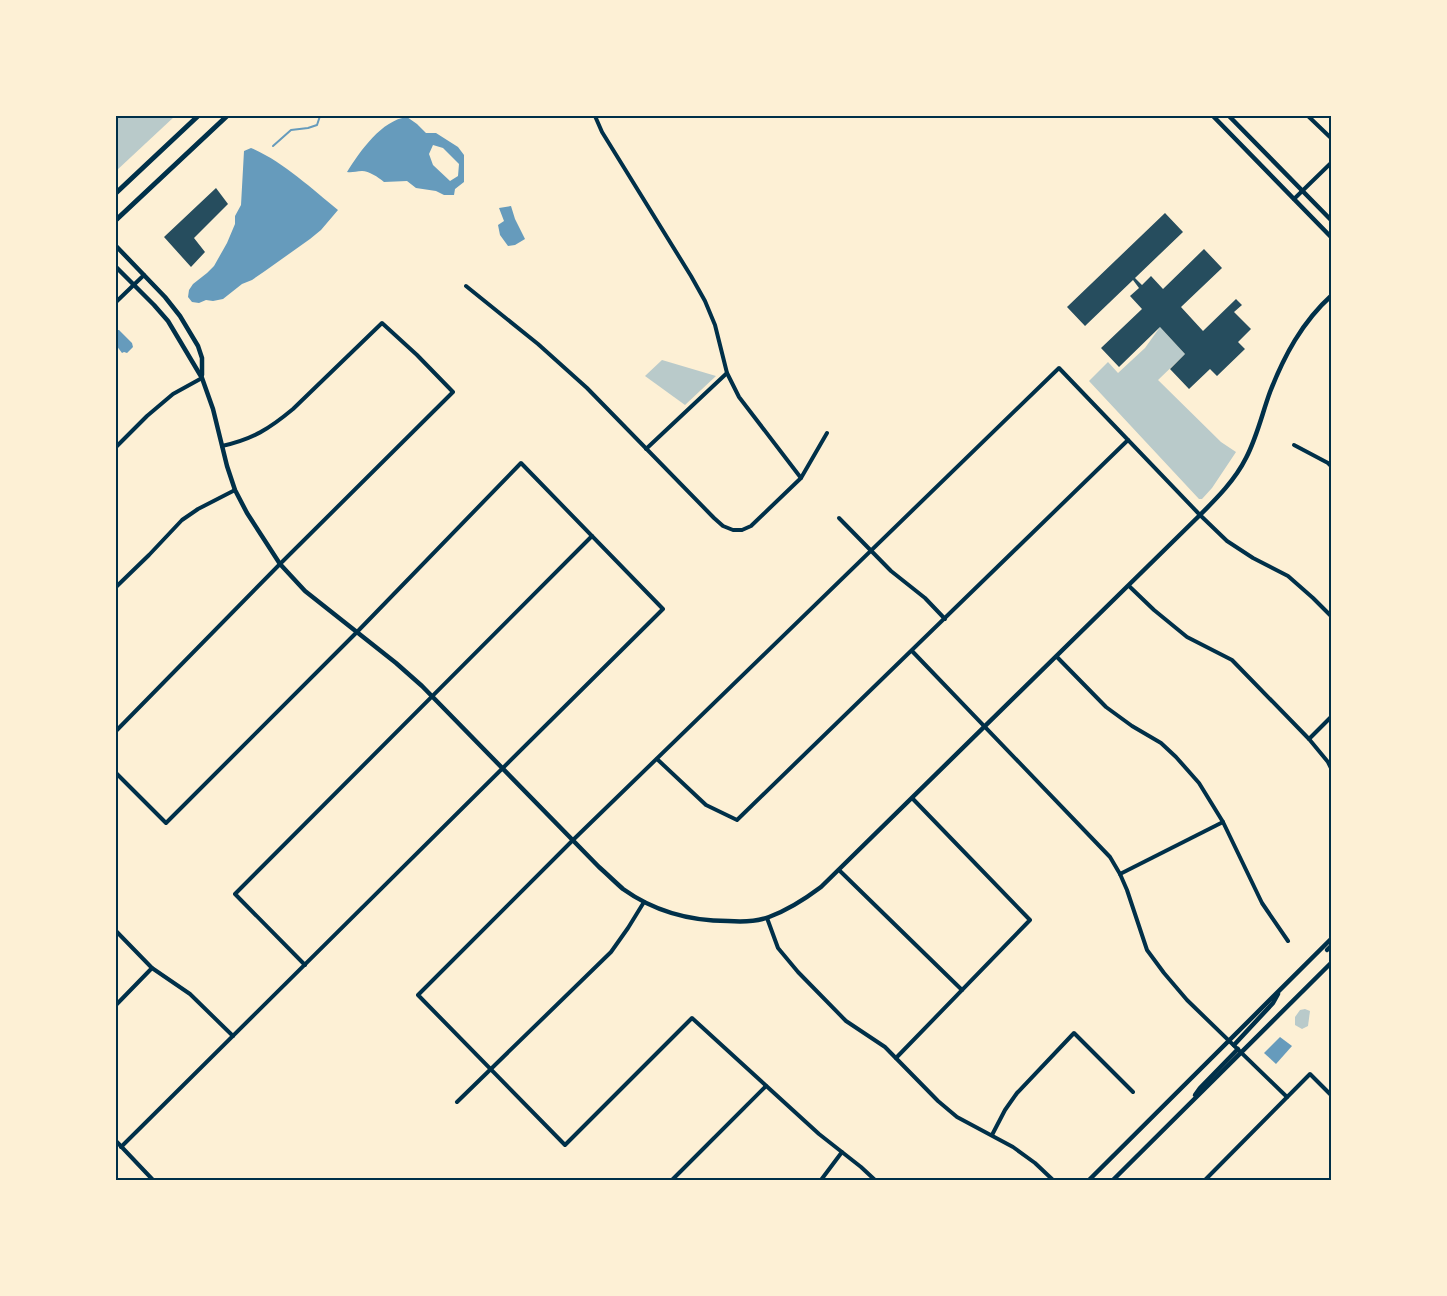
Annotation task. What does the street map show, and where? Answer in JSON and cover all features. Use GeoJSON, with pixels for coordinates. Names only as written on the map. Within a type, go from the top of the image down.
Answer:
{"type":"FeatureCollection","features":[{"type":"Feature","properties":{"kind":"main road"},"geometry":{"type":"LineString","coordinates":[[116,193],[198,116]]}},
{"type":"Feature","properties":{"kind":"main road"},"geometry":{"type":"LineString","coordinates":[[116,220],[226,116]]}},
{"type":"Feature","properties":{"kind":"street"},"geometry":{"type":"LineString","coordinates":[[595,116],[602,132],[705,301],[715,325],[727,373],[745,406],[801,478]]}},
{"type":"Feature","properties":{"kind":"street"},"geometry":{"type":"LineString","coordinates":[[1214,116],[1332,238]]}},
{"type":"Feature","properties":{"kind":"street"},"geometry":{"type":"LineString","coordinates":[[1229,116],[1332,221]]}},
{"type":"Feature","properties":{"kind":"street"},"geometry":{"type":"LineString","coordinates":[[1308,116],[1332,139]]}},
{"type":"Feature","properties":{"kind":"street"},"geometry":{"type":"LineString","coordinates":[[1294,199],[1332,162]]}},
{"type":"Feature","properties":{"kind":"street"},"geometry":{"type":"LineString","coordinates":[[116,246],[180,316],[202,358],[202,378]]}},
{"type":"Feature","properties":{"kind":"street"},"geometry":{"type":"LineString","coordinates":[[116,267],[168,321],[202,378],[213,409],[227,466],[247,513],[280,564],[305,591],[396,663],[622,888],[644,902],[675,916],[709,921],[741,922],[767,918],[798,903],[840,871],[1200,516],[1226,488],[1245,460],[1283,362],[1299,332],[1332,295]]}},
{"type":"Feature","properties":{"kind":"street"},"geometry":{"type":"LineString","coordinates":[[116,302],[144,276]]}},
{"type":"Feature","properties":{"kind":"street"},"geometry":{"type":"LineString","coordinates":[[466,286],[558,361],[587,388],[723,526],[733,530],[742,530],[751,526],[801,478],[827,433]]}},
{"type":"Feature","properties":{"kind":"street"},"geometry":{"type":"LineString","coordinates":[[116,731],[453,392],[382,323],[279,420],[243,441],[222,446]]}},
{"type":"Feature","properties":{"kind":"street"},"geometry":{"type":"LineString","coordinates":[[875,1180],[819,1134],[692,1018],[565,1145],[418,995],[573,840],[1059,368],[1200,516],[1227,541],[1253,558],[1288,576],[1332,617]]}},
{"type":"Feature","properties":{"kind":"street"},"geometry":{"type":"LineString","coordinates":[[646,449],[727,373]]}},
{"type":"Feature","properties":{"kind":"street"},"geometry":{"type":"LineString","coordinates":[[116,447],[173,394],[202,378]]}},
{"type":"Feature","properties":{"kind":"street"},"geometry":{"type":"LineString","coordinates":[[657,759],[706,805],[737,820],[1128,440]]}},
{"type":"Feature","properties":{"kind":"street"},"geometry":{"type":"LineString","coordinates":[[1294,445],[1332,467]]}},
{"type":"Feature","properties":{"kind":"street"},"geometry":{"type":"LineString","coordinates":[[116,773],[166,823],[357,632],[520,463],[663,609],[121,1147]]}},
{"type":"Feature","properties":{"kind":"street"},"geometry":{"type":"LineString","coordinates":[[116,587],[182,520],[198,509],[236,490]]}},
{"type":"Feature","properties":{"kind":"street"},"geometry":{"type":"LineString","coordinates":[[839,518],[870,551],[925,598],[945,619]]}},
{"type":"Feature","properties":{"kind":"street"},"geometry":{"type":"LineString","coordinates":[[305,964],[235,894],[592,536]]}},
{"type":"Feature","properties":{"kind":"street"},"geometry":{"type":"LineString","coordinates":[[1129,586],[1187,637],[1232,660],[1310,739],[1332,770]]}},
{"type":"Feature","properties":{"kind":"street"},"geometry":{"type":"LineString","coordinates":[[912,651],[1110,857],[1120,874],[1147,950],[1187,999],[1287,1097]]}},
{"type":"Feature","properties":{"kind":"street"},"geometry":{"type":"LineString","coordinates":[[1057,657],[1106,707],[1161,743],[1199,783],[1223,822],[1262,903],[1288,941]]}},
{"type":"Feature","properties":{"kind":"street"},"geometry":{"type":"LineString","coordinates":[[1310,739],[1332,716]]}},
{"type":"Feature","properties":{"kind":"street"},"geometry":{"type":"LineString","coordinates":[[896,1058],[1030,920],[913,799]]}},
{"type":"Feature","properties":{"kind":"street"},"geometry":{"type":"LineString","coordinates":[[1120,874],[1223,822]]}},
{"type":"Feature","properties":{"kind":"street"},"geometry":{"type":"LineString","coordinates":[[840,871],[962,990]]}},
{"type":"Feature","properties":{"kind":"street"},"geometry":{"type":"LineString","coordinates":[[457,1102],[611,952],[644,902]]}},
{"type":"Feature","properties":{"kind":"street"},"geometry":{"type":"LineString","coordinates":[[767,918],[778,948],[846,1021],[885,1047],[957,1117],[1013,1147],[1053,1180]]}},
{"type":"Feature","properties":{"kind":"street"},"geometry":{"type":"LineString","coordinates":[[116,931],[152,968],[190,994],[233,1036]]}},
{"type":"Feature","properties":{"kind":"street"},"geometry":{"type":"LineString","coordinates":[[1113,1180],[1191,1103],[1281,989],[1325,948],[1332,938]]}},
{"type":"Feature","properties":{"kind":"street"},"geometry":{"type":"LineString","coordinates":[[1325,948],[1332,945]]}},
{"type":"Feature","properties":{"kind":"street"},"geometry":{"type":"LineString","coordinates":[[1325,948],[1332,954]]}},
{"type":"Feature","properties":{"kind":"street"},"geometry":{"type":"LineString","coordinates":[[1089,1180],[1332,962]]}},
{"type":"Feature","properties":{"kind":"street"},"geometry":{"type":"LineString","coordinates":[[116,1005],[152,968]]}},
{"type":"Feature","properties":{"kind":"street"},"geometry":{"type":"LineString","coordinates":[[992,1136],[1005,1110],[1017,1093],[1074,1033],[1133,1092]]}},
{"type":"Feature","properties":{"kind":"street"},"geometry":{"type":"LineString","coordinates":[[1205,1180],[1310,1074],[1332,1096]]}},
{"type":"Feature","properties":{"kind":"street"},"geometry":{"type":"LineString","coordinates":[[672,1180],[766,1086]]}},
{"type":"Feature","properties":{"kind":"street"},"geometry":{"type":"LineString","coordinates":[[116,1141],[153,1180]]}},
{"type":"Feature","properties":{"kind":"street"},"geometry":{"type":"LineString","coordinates":[[821,1180],[842,1152]]}},
{"type":"Feature","properties":{"kind":"shaded area"},"geometry":{"type":"Polygon","coordinates":[[[116,116],[175,116],[116,171],[116,116]]]}},
{"type":"Feature","properties":{"kind":"shaded area"},"geometry":{"type":"Polygon","coordinates":[[[1160,327],[1185,354],[1158,380],[1221,442],[1236,452],[1202,499],[1199,499],[1089,381],[1108,362],[1118,373],[1145,348],[1160,327]]]}},
{"type":"Feature","properties":{"kind":"shaded area"},"geometry":{"type":"Polygon","coordinates":[[[662,360],[716,376],[685,405],[645,376],[662,360]]]}},
{"type":"Feature","properties":{"kind":"shaded area"},"geometry":{"type":"Polygon","coordinates":[[[1300,1010],[1310,1011],[1308,1026],[1302,1029],[1295,1025],[1295,1017],[1300,1010]]]}},
{"type":"Feature","properties":{"kind":"water"},"geometry":{"type":"Polygon","coordinates":[[[407,117],[426,133],[436,133],[458,147],[464,155],[464,182],[455,189],[454,195],[444,195],[436,191],[416,188],[407,181],[384,182],[365,171],[347,172],[372,138],[398,119],[407,117]],[[433,145],[429,154],[433,165],[450,181],[458,176],[459,164],[443,148],[433,145]]]}},
{"type":"Feature","properties":{"kind":"water"},"geometry":{"type":"Polygon","coordinates":[[[251,148],[285,168],[338,210],[310,239],[223,299],[192,302],[188,297],[189,290],[214,266],[235,224],[235,216],[241,205],[244,151],[251,148]]]}},
{"type":"Feature","properties":{"kind":"water"},"geometry":{"type":"Polygon","coordinates":[[[511,206],[525,239],[508,246],[500,235],[498,225],[504,221],[499,208],[511,206]]]}},
{"type":"Feature","properties":{"kind":"water"},"geometry":{"type":"Polygon","coordinates":[[[116,330],[119,330],[132,343],[133,347],[127,353],[122,353],[116,345],[116,330]]]}},
{"type":"Feature","properties":{"kind":"water"},"geometry":{"type":"Polygon","coordinates":[[[1280,1037],[1292,1046],[1276,1064],[1264,1053],[1280,1037]]]}},
{"type":"Feature","properties":{"kind":"building"},"geometry":{"type":"Polygon","coordinates":[[[216,188],[228,204],[194,238],[205,252],[191,267],[164,237],[216,188]]]}},
{"type":"Feature","properties":{"kind":"building"},"geometry":{"type":"Polygon","coordinates":[[[1165,213],[1183,232],[1135,278],[1142,285],[1151,276],[1163,289],[1204,249],[1222,268],[1181,307],[1203,331],[1236,299],[1242,305],[1234,312],[1251,329],[1238,342],[1245,349],[1217,376],[1210,369],[1189,389],[1170,369],[1185,354],[1160,327],[1119,367],[1101,348],[1142,309],[1130,296],[1139,288],[1133,280],[1085,326],[1067,307],[1165,213]]]}},
{"type":"Feature","properties":{"kind":"waterway"},"geometry":{"type":"LineString","coordinates":[[273,146],[291,130],[317,125],[320,116]]}}]}
